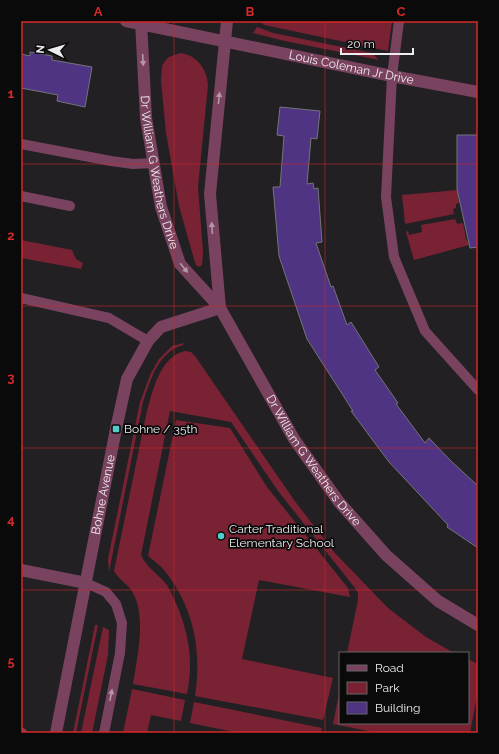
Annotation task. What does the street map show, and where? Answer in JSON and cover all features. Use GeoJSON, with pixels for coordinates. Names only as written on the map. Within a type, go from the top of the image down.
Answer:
{"type":"FeatureCollection","features":[{"type":"Feature","properties":{"kind":"street"},"geometry":{"type":"LineString","coordinates":[[126,21],[141,23]]}},
{"type":"Feature","properties":{"kind":"street","name":"Dr William G Weathers Drive"},"geometry":{"type":"LineString","coordinates":[[220,308],[210,194],[227,21]]}},
{"type":"Feature","properties":{"kind":"street","name":"Louis Coleman Jr Drive"},"geometry":{"type":"LineString","coordinates":[[141,23],[392,76],[478,92]]}},
{"type":"Feature","properties":{"kind":"street","name":"Dr William G Weathers Drive"},"geometry":{"type":"LineString","coordinates":[[141,23],[146,118],[161,207],[180,264],[220,308],[294,439],[340,502],[386,555],[438,601],[460,616],[478,625]]}},
{"type":"Feature","properties":{"kind":"street","name":"Bohne Avenue"},"geometry":{"type":"LineString","coordinates":[[56,733],[127,379],[148,341],[161,327],[220,308]]}},
{"type":"Feature","properties":{"kind":"street"},"geometry":{"type":"LineString","coordinates":[[21,570],[86,583]]}},
{"type":"Feature","properties":{"kind":"lane"},"geometry":{"type":"LineString","coordinates":[[399,21],[392,76],[386,197],[394,257],[425,331],[478,390]]}},
{"type":"Feature","properties":{"kind":"lane"},"geometry":{"type":"LineString","coordinates":[[21,144],[111,161],[133,164],[154,163]]}},
{"type":"Feature","properties":{"kind":"lane"},"geometry":{"type":"LineString","coordinates":[[21,196],[70,206]]}},
{"type":"Feature","properties":{"kind":"lane"},"geometry":{"type":"LineString","coordinates":[[21,298],[109,318],[148,341]]}},
{"type":"Feature","properties":{"kind":"lane"},"geometry":{"type":"LineString","coordinates":[[86,583],[106,592],[116,604],[122,623],[120,652],[104,733]]}},
{"type":"Feature","properties":{"kind":"green space"},"geometry":{"type":"Polygon","coordinates":[[[260,21],[392,21],[388,51],[264,25],[260,21]]]}},
{"type":"Feature","properties":{"kind":"green space"},"geometry":{"type":"Polygon","coordinates":[[[257,27],[273,33],[372,53],[379,60],[253,33],[257,27]]]}},
{"type":"Feature","properties":{"kind":"green space"},"geometry":{"type":"Polygon","coordinates":[[[180,53],[186,54],[200,64],[206,74],[208,85],[198,187],[203,252],[202,265],[199,267],[196,265],[194,259],[179,206],[166,133],[161,81],[162,66],[165,61],[169,57],[180,53]]]}},
{"type":"Feature","properties":{"kind":"green space"},"geometry":{"type":"Polygon","coordinates":[[[458,190],[459,203],[456,204],[456,208],[453,209],[454,214],[405,224],[402,195],[458,190]]]}},
{"type":"Feature","properties":{"kind":"green space"},"geometry":{"type":"Polygon","coordinates":[[[455,219],[457,224],[463,223],[466,239],[469,245],[414,260],[406,232],[408,231],[409,235],[422,232],[421,225],[455,219]]]}},
{"type":"Feature","properties":{"kind":"green space"},"geometry":{"type":"Polygon","coordinates":[[[21,240],[72,250],[76,259],[83,263],[81,269],[21,258],[21,240]]]}},
{"type":"Feature","properties":{"kind":"green space"},"geometry":{"type":"Polygon","coordinates":[[[184,343],[167,354],[156,368],[143,402],[109,572],[108,559],[140,402],[151,373],[159,359],[172,346],[184,343]]]}},
{"type":"Feature","properties":{"kind":"green space"},"geometry":{"type":"Polygon","coordinates":[[[185,351],[191,352],[195,356],[294,500],[334,552],[388,608],[426,637],[452,652],[347,652],[358,600],[358,593],[355,588],[278,491],[231,422],[170,411],[141,555],[149,567],[167,585],[179,610],[188,642],[190,662],[189,683],[187,694],[133,684],[140,639],[138,605],[132,591],[114,571],[151,397],[163,368],[169,360],[185,351]]]}},
{"type":"Feature","properties":{"kind":"green space"},"geometry":{"type":"Polygon","coordinates":[[[176,420],[230,428],[267,487],[348,588],[350,597],[259,580],[242,659],[333,678],[323,720],[195,696],[197,679],[196,646],[189,614],[174,584],[162,568],[148,556],[176,420]]]}},
{"type":"Feature","properties":{"kind":"green space"},"geometry":{"type":"Polygon","coordinates":[[[95,625],[98,625],[76,733],[73,733],[95,625]]]}},
{"type":"Feature","properties":{"kind":"green space"},"geometry":{"type":"Polygon","coordinates":[[[103,627],[109,630],[108,655],[92,733],[81,733],[103,627]]]}},
{"type":"Feature","properties":{"kind":"green space"},"geometry":{"type":"Polygon","coordinates":[[[469,660],[478,664],[478,691],[470,733],[378,733],[333,724],[339,694],[339,724],[469,724],[469,660]]]}},
{"type":"Feature","properties":{"kind":"green space"},"geometry":{"type":"Polygon","coordinates":[[[132,689],[185,700],[181,721],[151,715],[147,733],[123,733],[132,689]]]}},
{"type":"Feature","properties":{"kind":"green space"},"geometry":{"type":"Polygon","coordinates":[[[194,702],[322,728],[321,733],[239,733],[190,723],[194,702]]]}},
{"type":"Feature","properties":{"kind":"building"},"geometry":{"type":"Polygon","coordinates":[[[30,52],[52,56],[52,60],[92,67],[85,107],[57,101],[58,95],[21,88],[21,54],[30,56],[30,52]]]}},
{"type":"Feature","properties":{"kind":"building"},"geometry":{"type":"Polygon","coordinates":[[[280,107],[320,111],[317,139],[311,138],[307,184],[313,183],[314,189],[318,188],[322,242],[316,243],[331,287],[333,286],[347,325],[351,322],[379,367],[375,370],[398,403],[396,404],[425,443],[429,438],[478,486],[478,548],[447,527],[448,525],[389,462],[351,411],[353,411],[307,339],[279,256],[273,187],[280,187],[284,136],[277,135],[280,107]]]}},
{"type":"Feature","properties":{"kind":"building"},"geometry":{"type":"Polygon","coordinates":[[[457,135],[478,135],[478,247],[470,248],[457,189],[457,135]]]}},
{"type":"Feature","properties":{"kind":"place","name":"Bohne / 35th"},"geometry":{"type":"Point","coordinates":[116,429]}},
{"type":"Feature","properties":{"kind":"place","name":"Carter Traditional Elementary School"},"geometry":{"type":"Point","coordinates":[221,536]}}]}
